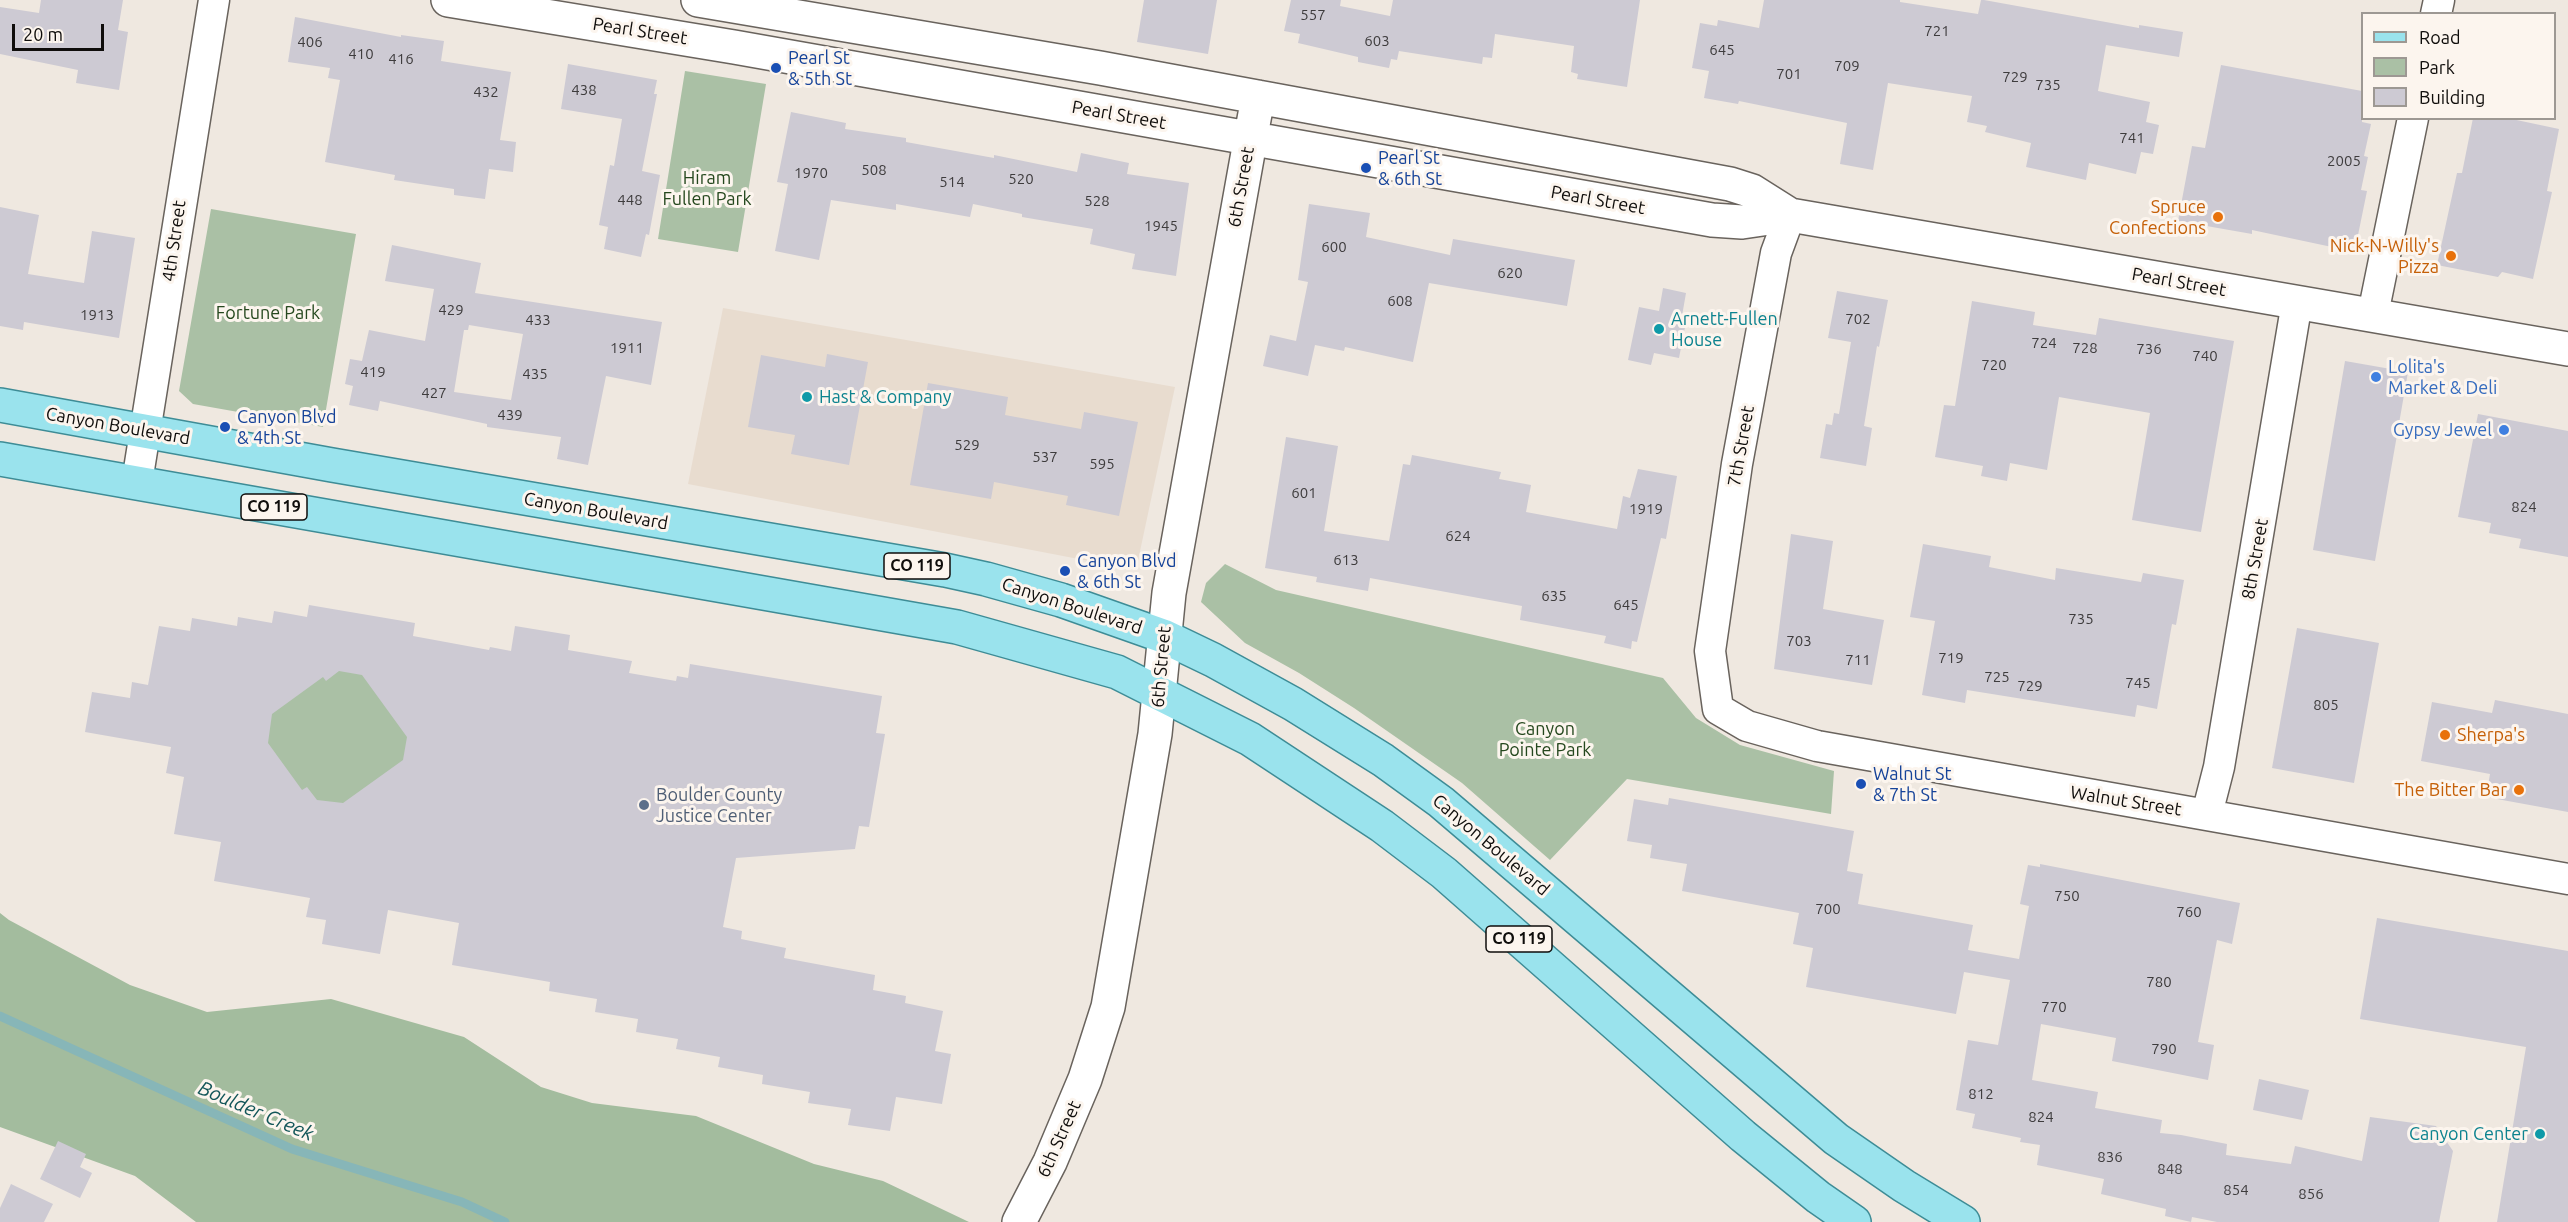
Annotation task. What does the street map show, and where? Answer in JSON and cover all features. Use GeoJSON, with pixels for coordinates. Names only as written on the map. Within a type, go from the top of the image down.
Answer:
{"type":"FeatureCollection","features":[{"type":"Feature","properties":{"kind":"main road","name":"Canyon Boulevard"},"geometry":{"type":"LineString","coordinates":[[0,405],[945,570],[1061,600],[1163,636],[1213,660],[1293,704],[1383,760],[1431,795],[1507,856],[1670,999],[1836,1139],[1904,1186],[1963,1222]]}},
{"type":"Feature","properties":{"kind":"main road","name":"CO 119"},"geometry":{"type":"LineString","coordinates":[[0,459],[957,627],[1117,672],[1159,691],[1250,739],[1382,826],[1444,873],[1743,1136],[1818,1197],[1854,1222]]}},
{"type":"Feature","properties":{"kind":"street","name":"4th Street"},"geometry":{"type":"LineString","coordinates":[[137,482],[182,187],[214,0]]}},
{"type":"Feature","properties":{"kind":"street","name":"Pearl Street"},"geometry":{"type":"LineString","coordinates":[[448,0],[734,47],[1712,220],[1742,222],[1790,215],[2568,349]]}},
{"type":"Feature","properties":{"kind":"street","name":"Pearl Street"},"geometry":{"type":"LineString","coordinates":[[698,0],[743,4],[1730,184],[1752,191],[1790,215]]}},
{"type":"Feature","properties":{"kind":"street"},"geometry":{"type":"LineString","coordinates":[[734,47],[743,4]]}},
{"type":"Feature","properties":{"kind":"street","name":"6th Street"},"geometry":{"type":"LineString","coordinates":[[1020,1222],[1074,1106],[1102,1029],[1155,734],[1163,636],[1171,581],[1258,97]]}},
{"type":"Feature","properties":{"kind":"street"},"geometry":{"type":"LineString","coordinates":[[2373,314],[2413,120]]}},
{"type":"Feature","properties":{"kind":"street","name":"7th Street"},"geometry":{"type":"LineString","coordinates":[[1714,681],[1710,651],[1737,464],[1776,253],[1790,215]]}},
{"type":"Feature","properties":{"kind":"street","name":"8th Street"},"geometry":{"type":"LineString","coordinates":[[2207,814],[2225,732],[2297,303]]}},
{"type":"Feature","properties":{"kind":"street","name":"Walnut Street"},"geometry":{"type":"LineString","coordinates":[[1714,681],[1718,709],[1747,726],[1817,746],[2568,879]]}},
{"type":"Feature","properties":{"kind":"shaded area"},"geometry":{"type":"Polygon","coordinates":[[[723,308],[1175,387],[1136,570],[688,484],[723,308]]]}},
{"type":"Feature","properties":{"kind":"green space","name":"Hiram Fullen Park"},"geometry":{"type":"Polygon","coordinates":[[[685,71],[766,84],[738,252],[658,239],[685,71]]]}},
{"type":"Feature","properties":{"kind":"green space","name":"Fortune Park"},"geometry":{"type":"Polygon","coordinates":[[[211,209],[356,234],[323,427],[193,404],[179,391],[211,209]]]}},
{"type":"Feature","properties":{"kind":"green space","name":"Canyon Pointe Park"},"geometry":{"type":"Polygon","coordinates":[[[1225,564],[1276,590],[1663,678],[1696,718],[1740,745],[1834,771],[1831,814],[1627,779],[1550,860],[1462,783],[1354,708],[1299,673],[1245,643],[1201,602],[1206,583],[1225,564]]]}},
{"type":"Feature","properties":{"kind":"green space"},"geometry":{"type":"Polygon","coordinates":[[[409,641],[425,818],[260,831],[268,743],[254,655],[409,641]]]}},
{"type":"Feature","properties":{"kind":"green space"},"geometry":{"type":"Polygon","coordinates":[[[0,913],[130,985],[207,1012],[331,999],[464,1037],[541,1087],[592,1103],[696,1116],[814,1164],[883,1181],[969,1222],[196,1222],[135,1176],[0,1127],[0,913]]]}},
{"type":"Feature","properties":{"kind":"building"},"geometry":{"type":"Polygon","coordinates":[[[41,0],[123,0],[118,30],[128,32],[119,90],[76,83],[78,70],[0,54],[0,7],[39,13],[41,0]]]}},
{"type":"Feature","properties":{"kind":"building"},"geometry":{"type":"Polygon","coordinates":[[[1144,0],[1217,0],[1208,54],[1137,42],[1144,0]]]}},
{"type":"Feature","properties":{"kind":"building"},"geometry":{"type":"Polygon","coordinates":[[[1291,0],[1341,0],[1340,6],[1390,16],[1393,0],[1640,0],[1627,87],[1577,79],[1578,74],[1571,72],[1574,46],[1495,34],[1492,58],[1483,57],[1482,64],[1399,51],[1397,60],[1391,59],[1389,68],[1358,62],[1358,57],[1298,43],[1300,34],[1284,31],[1291,0]]]}},
{"type":"Feature","properties":{"kind":"building"},"geometry":{"type":"Polygon","coordinates":[[[1764,0],[1900,0],[1900,2],[1978,14],[1981,0],[1984,0],[2139,28],[2139,25],[2183,32],[2179,57],[2106,45],[2098,91],[2150,102],[2146,122],[2159,125],[2153,154],[2141,152],[2136,174],[2089,163],[2086,180],[2026,167],[2031,143],[1985,132],[1987,126],[1967,122],[1972,96],[1888,83],[1873,170],[1840,164],[1847,123],[1739,101],[1738,104],[1704,98],[1709,71],[1692,68],[1700,23],[1717,26],[1718,20],[1759,28],[1764,0]]]}},
{"type":"Feature","properties":{"kind":"building"},"geometry":{"type":"Polygon","coordinates":[[[295,17],[401,37],[401,35],[444,41],[441,61],[511,72],[500,140],[516,142],[513,172],[489,169],[485,199],[454,195],[454,189],[394,180],[395,175],[325,162],[340,80],[328,78],[330,68],[288,62],[295,17]]]}},
{"type":"Feature","properties":{"kind":"building"},"geometry":{"type":"Polygon","coordinates":[[[568,64],[657,80],[654,94],[657,94],[642,171],[660,175],[649,235],[646,234],[641,257],[604,249],[608,227],[599,225],[610,165],[614,166],[622,119],[561,109],[568,64]]]}},
{"type":"Feature","properties":{"kind":"building"},"geometry":{"type":"Polygon","coordinates":[[[2221,65],[2361,91],[2361,120],[2371,124],[2364,156],[2368,157],[2361,190],[2367,191],[2357,240],[2346,250],[2252,230],[2252,234],[2178,221],[2192,146],[2205,148],[2221,65]]]}},
{"type":"Feature","properties":{"kind":"building"},"geometry":{"type":"Polygon","coordinates":[[[791,112],[846,123],[845,129],[906,138],[906,142],[994,158],[994,155],[1077,172],[1081,153],[1129,163],[1127,174],[1189,183],[1176,276],[1132,269],[1135,254],[1090,244],[1093,229],[1022,217],[1022,214],[973,204],[970,217],[896,204],[896,210],[831,200],[819,260],[775,251],[788,184],[777,182],[791,112]]]}},
{"type":"Feature","properties":{"kind":"building"},"geometry":{"type":"Polygon","coordinates":[[[2473,120],[2516,120],[2559,129],[2547,191],[2552,192],[2533,279],[2502,272],[2498,277],[2437,265],[2457,173],[2462,173],[2473,120]]]}},
{"type":"Feature","properties":{"kind":"building"},"geometry":{"type":"Polygon","coordinates":[[[1309,204],[1370,213],[1366,237],[1450,255],[1453,239],[1575,260],[1567,306],[1429,283],[1413,362],[1345,347],[1344,351],[1315,345],[1308,376],[1263,366],[1270,335],[1296,341],[1308,282],[1298,280],[1309,204]]]}},
{"type":"Feature","properties":{"kind":"building"},"geometry":{"type":"Polygon","coordinates":[[[0,207],[39,215],[28,274],[84,283],[92,231],[135,238],[119,338],[24,322],[23,330],[0,326],[0,207]]]}},
{"type":"Feature","properties":{"kind":"building"},"geometry":{"type":"Polygon","coordinates":[[[392,245],[481,263],[475,293],[662,322],[651,385],[606,376],[588,465],[557,459],[561,437],[487,427],[487,424],[380,401],[378,411],[349,405],[353,386],[345,384],[350,359],[362,361],[369,330],[425,341],[434,289],[385,281],[392,245]],[[469,325],[468,330],[464,330],[454,392],[511,400],[523,334],[469,325]]]}},
{"type":"Feature","properties":{"kind":"building","name":"Arnett-Fullen House"},"geometry":{"type":"Polygon","coordinates":[[[1663,288],[1686,293],[1682,316],[1687,317],[1679,358],[1654,353],[1651,365],[1628,360],[1639,307],[1659,311],[1663,288]]]}},
{"type":"Feature","properties":{"kind":"building"},"geometry":{"type":"Polygon","coordinates":[[[1837,291],[1888,300],[1879,347],[1877,346],[1864,426],[1872,428],[1866,466],[1820,458],[1826,424],[1832,425],[1834,413],[1839,414],[1851,342],[1828,338],[1837,291]]]}},
{"type":"Feature","properties":{"kind":"building"},"geometry":{"type":"Polygon","coordinates":[[[1972,301],[2035,312],[2033,325],[2096,335],[2099,318],[2234,341],[2201,532],[2132,520],[2150,413],[2059,397],[2047,470],[2010,463],[2007,481],[1981,476],[1983,466],[1935,457],[1944,405],[1955,406],[1972,301]]]}},
{"type":"Feature","properties":{"kind":"building","name":"Hast & Company"},"geometry":{"type":"Polygon","coordinates":[[[827,354],[868,362],[849,465],[791,454],[795,435],[748,427],[761,355],[825,367],[827,354]]]}},
{"type":"Feature","properties":{"kind":"building"},"geometry":{"type":"Polygon","coordinates":[[[2345,361],[2408,372],[2375,561],[2313,550],[2345,361]]]}},
{"type":"Feature","properties":{"kind":"building"},"geometry":{"type":"Polygon","coordinates":[[[928,383],[1008,397],[1005,415],[1081,429],[1084,412],[1138,422],[1119,516],[1066,505],[1068,496],[994,482],[991,499],[910,485],[928,383]]]}},
{"type":"Feature","properties":{"kind":"building"},"geometry":{"type":"Polygon","coordinates":[[[2478,414],[2568,431],[2568,557],[2519,548],[2521,539],[2489,533],[2491,523],[2458,517],[2478,414]]]}},
{"type":"Feature","properties":{"kind":"building"},"geometry":{"type":"Polygon","coordinates":[[[1286,437],[1338,446],[1324,531],[1389,541],[1403,464],[1410,465],[1412,455],[1501,472],[1499,479],[1531,485],[1526,512],[1617,529],[1623,496],[1630,498],[1638,469],[1677,476],[1666,539],[1661,538],[1637,642],[1632,641],[1631,649],[1604,643],[1606,636],[1520,620],[1522,606],[1370,578],[1368,591],[1316,582],[1317,577],[1265,568],[1286,437]]]}},
{"type":"Feature","properties":{"kind":"building"},"geometry":{"type":"Polygon","coordinates":[[[1791,534],[1833,541],[1823,609],[1884,620],[1872,685],[1774,669],[1791,534]]]}},
{"type":"Feature","properties":{"kind":"building"},"geometry":{"type":"Polygon","coordinates":[[[1923,544],[1991,556],[1989,567],[2055,580],[2056,568],[2141,582],[2143,573],[2184,580],[2176,625],[2172,624],[2157,709],[2137,705],[2135,717],[1967,690],[1965,703],[1922,695],[1935,621],[1910,617],[1923,544]]]}},
{"type":"Feature","properties":{"kind":"building"},"geometry":{"type":"Polygon","coordinates":[[[309,605],[415,623],[413,636],[489,650],[490,647],[511,651],[515,626],[570,635],[568,650],[632,661],[629,673],[676,681],[677,676],[688,678],[690,664],[882,696],[876,733],[885,734],[869,827],[859,826],[855,849],[736,858],[723,927],[742,931],[741,939],[786,948],[784,958],[875,975],[873,990],[906,996],[905,1003],[943,1011],[935,1051],[951,1054],[942,1104],[896,1097],[890,1131],[848,1125],[851,1109],[808,1103],[810,1092],[762,1084],[763,1075],[718,1067],[720,1057],[676,1049],[678,1039],[636,1032],[638,1019],[595,1012],[597,999],[549,991],[550,982],[452,965],[459,923],[388,910],[380,954],[322,944],[326,920],[306,917],[310,898],[214,881],[221,842],[174,834],[184,777],[166,773],[171,747],[85,732],[92,692],[130,698],[132,682],[148,685],[159,626],[190,631],[192,618],[237,626],[238,617],[272,623],[274,611],[307,617],[309,605]],[[339,671],[326,681],[323,677],[272,714],[268,743],[302,790],[307,787],[317,800],[343,803],[403,760],[407,737],[362,675],[339,671]]]}},
{"type":"Feature","properties":{"kind":"building"},"geometry":{"type":"Polygon","coordinates":[[[2297,628],[2379,643],[2354,783],[2272,768],[2297,628]]]}},
{"type":"Feature","properties":{"kind":"building"},"geometry":{"type":"Polygon","coordinates":[[[2495,700],[2568,714],[2568,812],[2486,797],[2490,774],[2421,761],[2432,702],[2492,713],[2495,700]]]}},
{"type":"Feature","properties":{"kind":"building"},"geometry":{"type":"Polygon","coordinates":[[[1669,798],[1854,831],[1847,871],[1863,874],[1858,904],[1973,925],[1968,950],[2019,959],[2029,906],[2020,904],[2028,865],[2040,867],[2040,864],[2240,903],[2232,944],[2217,940],[2198,1042],[2214,1045],[2208,1080],[2112,1061],[2116,1038],[2041,1024],[2032,1080],[2098,1092],[2095,1108],[2162,1120],[2160,1133],[2227,1144],[2226,1155],[2291,1164],[2295,1146],[2362,1161],[2370,1117],[2436,1126],[2453,1151],[2439,1222],[2217,1222],[2192,1217],[2191,1222],[2165,1216],[2166,1209],[2101,1194],[2104,1179],[2037,1165],[2040,1145],[2020,1142],[2021,1138],[1972,1128],[1975,1114],[1956,1110],[1968,1040],[1998,1045],[2010,980],[1964,972],[1956,1014],[1806,987],[1813,948],[1793,944],[1799,913],[1682,891],[1687,864],[1650,858],[1652,845],[1627,841],[1634,799],[1668,805],[1669,798]]]}},
{"type":"Feature","properties":{"kind":"building","name":"Canyon Center"},"geometry":{"type":"Polygon","coordinates":[[[2377,918],[2568,951],[2568,1222],[2497,1222],[2526,1047],[2360,1019],[2377,918]]]}},
{"type":"Feature","properties":{"kind":"building"},"geometry":{"type":"Polygon","coordinates":[[[2259,1079],[2309,1090],[2302,1120],[2253,1110],[2259,1079]]]}},
{"type":"Feature","properties":{"kind":"building"},"geometry":{"type":"Polygon","coordinates":[[[58,1141],[86,1154],[80,1167],[92,1173],[80,1198],[40,1179],[58,1141]]]}},
{"type":"Feature","properties":{"kind":"building"},"geometry":{"type":"Polygon","coordinates":[[[11,1184],[53,1204],[44,1222],[0,1222],[0,1208],[11,1184]]]}},
{"type":"Feature","properties":{"kind":"waterway","name":"Boulder Creek"},"geometry":{"type":"LineString","coordinates":[[0,1016],[292,1149],[462,1202],[505,1222]]}},
{"type":"Feature","properties":{"kind":"place","name":"Pearl St & 5th St"},"geometry":{"type":"Point","coordinates":[776,68]}},
{"type":"Feature","properties":{"kind":"place","name":"Pearl St & 6th St"},"geometry":{"type":"Point","coordinates":[1366,168]}},
{"type":"Feature","properties":{"kind":"place","name":"Spruce Confections"},"geometry":{"type":"Point","coordinates":[2218,217]}},
{"type":"Feature","properties":{"kind":"place","name":"Nick-N-Willy's Pizza"},"geometry":{"type":"Point","coordinates":[2451,256]}},
{"type":"Feature","properties":{"kind":"place","name":"Arnett-Fullen House"},"geometry":{"type":"Point","coordinates":[1659,329]}},
{"type":"Feature","properties":{"kind":"place","name":"Lolita's Market & Deli"},"geometry":{"type":"Point","coordinates":[2376,377]}},
{"type":"Feature","properties":{"kind":"place","name":"Hast & Company"},"geometry":{"type":"Point","coordinates":[807,397]}},
{"type":"Feature","properties":{"kind":"place","name":"Canyon Blvd & 4th St"},"geometry":{"type":"Point","coordinates":[225,427]}},
{"type":"Feature","properties":{"kind":"place","name":"Gypsy Jewel"},"geometry":{"type":"Point","coordinates":[2504,430]}},
{"type":"Feature","properties":{"kind":"place","name":"Canyon Blvd & 6th St"},"geometry":{"type":"Point","coordinates":[1065,571]}},
{"type":"Feature","properties":{"kind":"place","name":"Sherpa's"},"geometry":{"type":"Point","coordinates":[2445,735]}},
{"type":"Feature","properties":{"kind":"place","name":"Walnut St & 7th St"},"geometry":{"type":"Point","coordinates":[1861,784]}},
{"type":"Feature","properties":{"kind":"place","name":"The Bitter Bar"},"geometry":{"type":"Point","coordinates":[2519,790]}},
{"type":"Feature","properties":{"kind":"place","name":"Boulder County Justice Center"},"geometry":{"type":"Point","coordinates":[644,805]}},
{"type":"Feature","properties":{"kind":"place","name":"Canyon Center"},"geometry":{"type":"Point","coordinates":[2540,1134]}}]}
